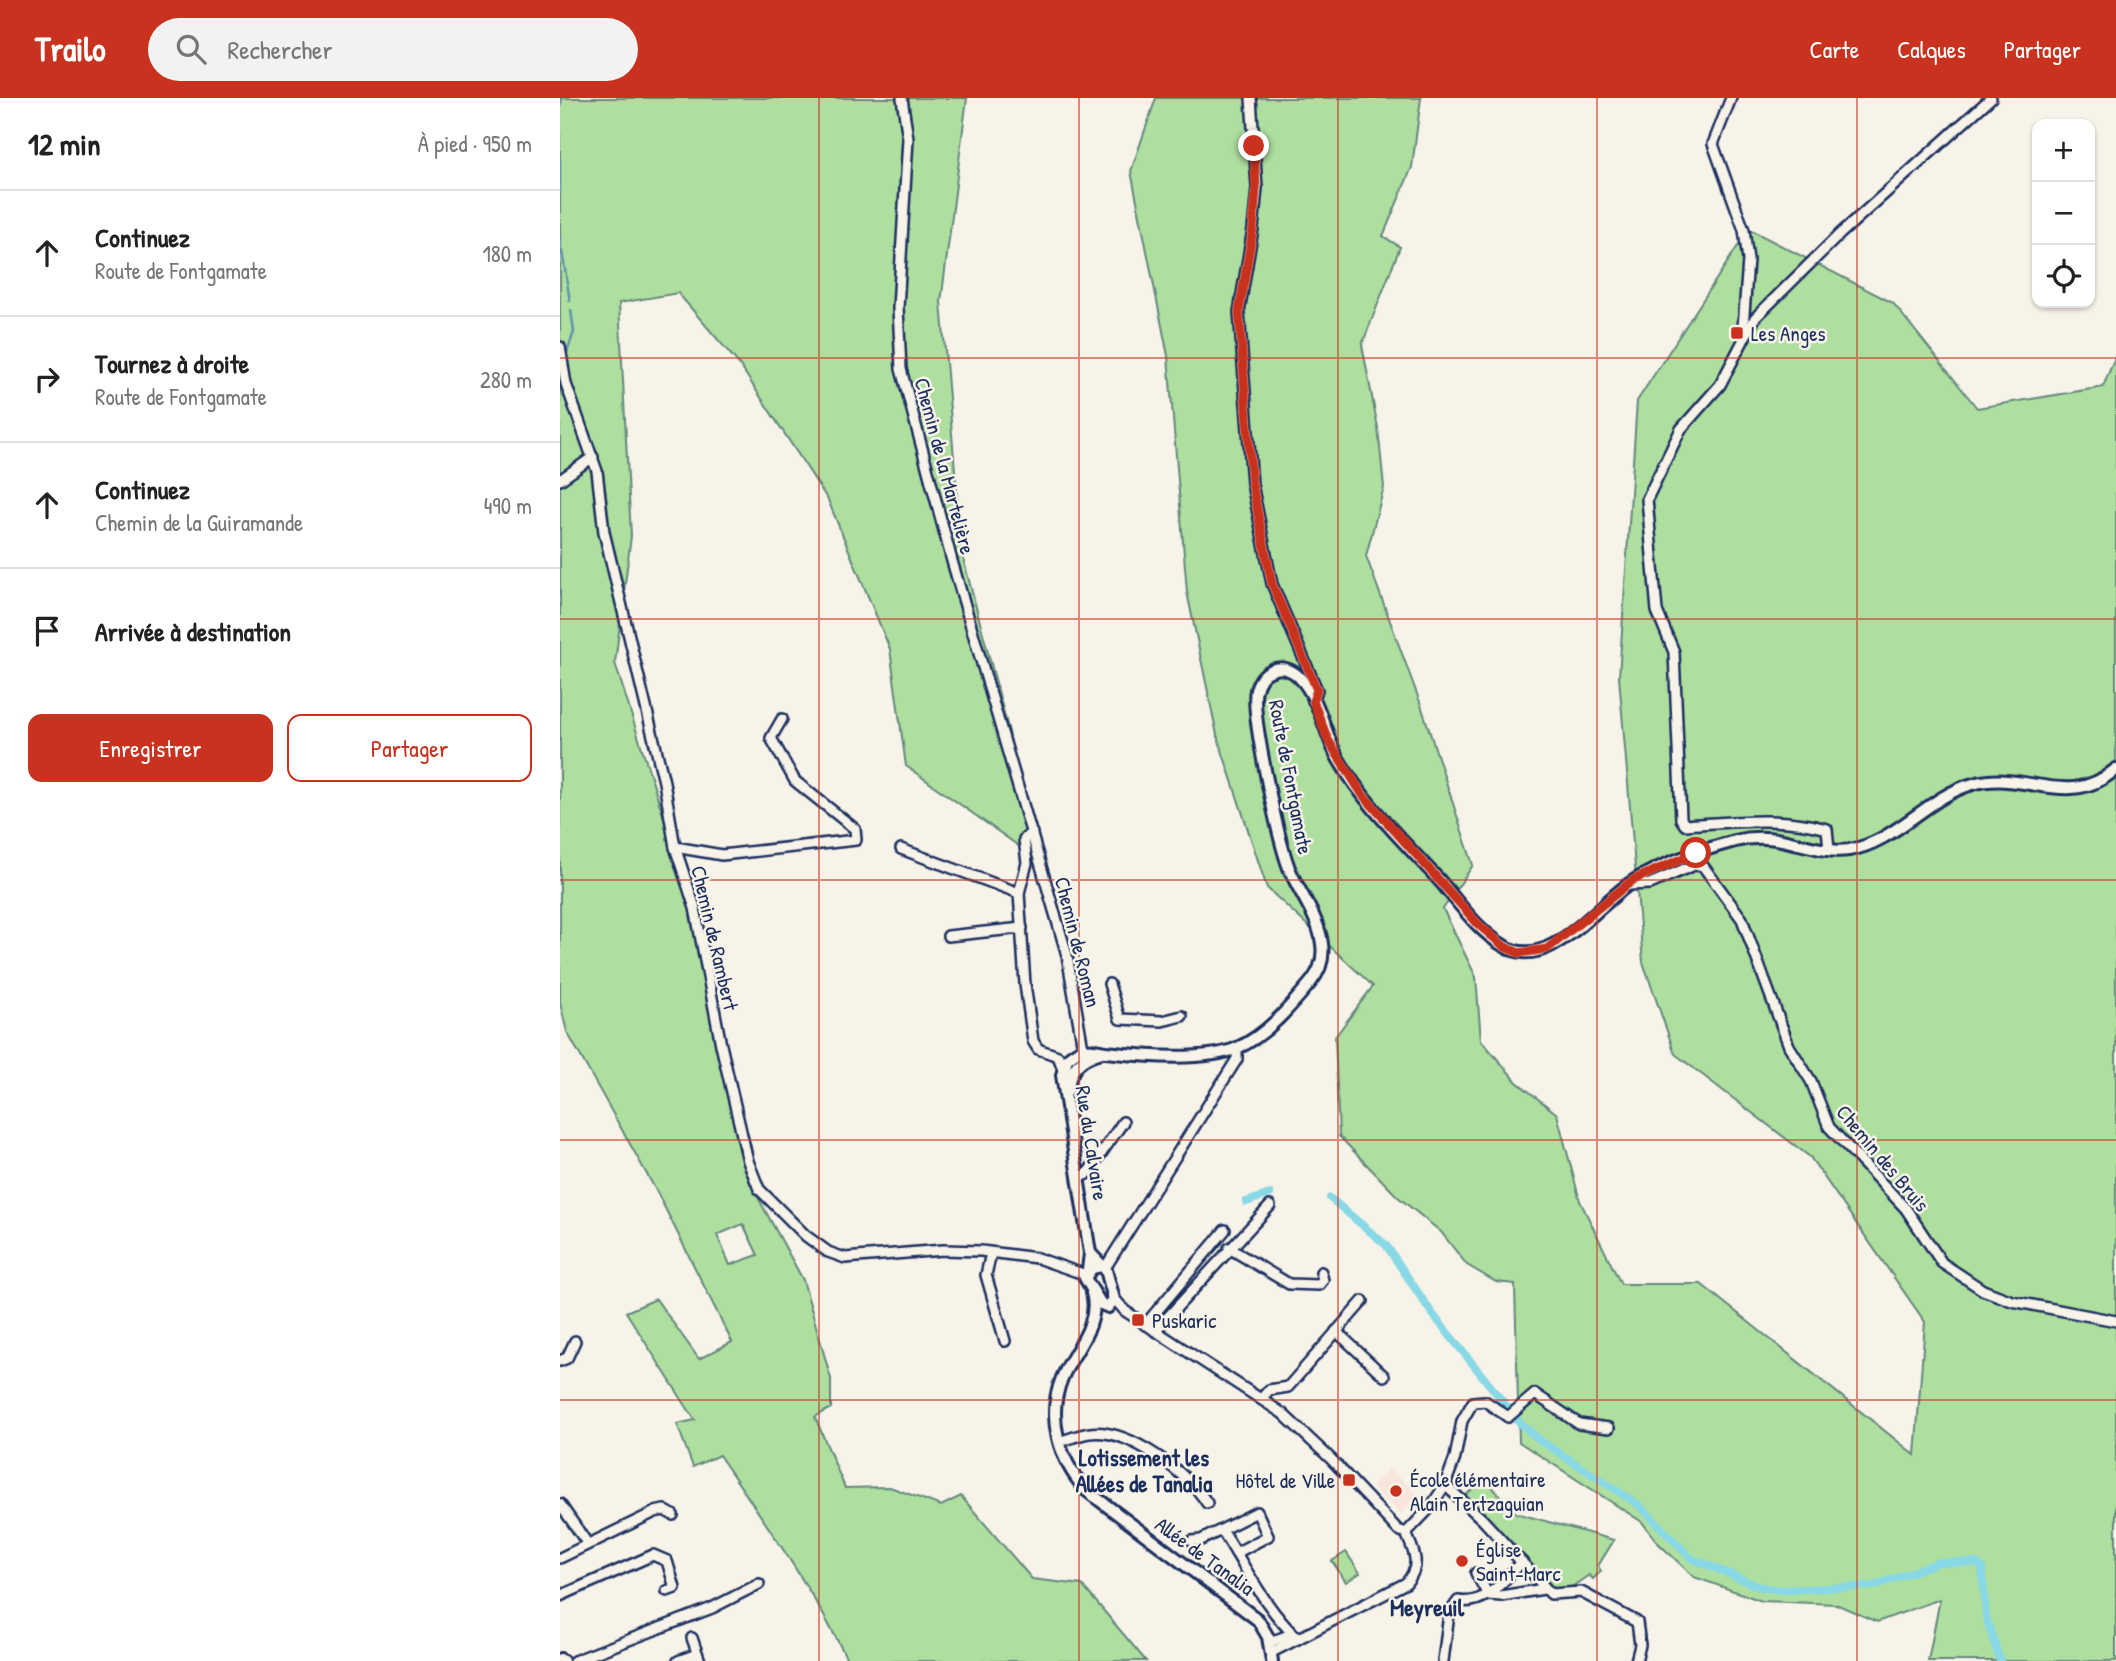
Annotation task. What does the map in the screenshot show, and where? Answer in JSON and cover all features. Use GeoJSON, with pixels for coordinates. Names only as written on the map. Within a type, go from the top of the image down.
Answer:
{"type":"FeatureCollection","features":[{"type":"Feature","properties":{"kind":"street","name":"Chemin de la Martelière"},"geometry":{"type":"LineString","coordinates":[[902,98],[908,138],[898,309],[901,369],[952,561],[1030,834]]}},
{"type":"Feature","properties":{"kind":"street"},"geometry":{"type":"LineString","coordinates":[[1251,98],[1256,188],[1253,229],[1239,312],[1252,484],[1272,584],[1317,690],[1313,701]]}},
{"type":"Feature","properties":{"kind":"street"},"geometry":{"type":"LineString","coordinates":[[1731,98],[1713,144],[1744,230],[1748,260],[1743,327],[1748,332]]}},
{"type":"Feature","properties":{"kind":"street"},"geometry":{"type":"LineString","coordinates":[[1829,849],[1827,829],[1801,822],[1757,819],[1685,825],[1681,819],[1674,652],[1657,611],[1647,499],[1681,429],[1720,385],[1755,318],[1840,234],[1991,98]]}},
{"type":"Feature","properties":{"kind":"street","name":"Chemin de Rambert"},"geometry":{"type":"LineString","coordinates":[[560,347],[566,384],[593,457],[604,532],[661,770],[675,847],[695,908],[721,1045],[748,1161],[759,1189],[806,1236],[828,1252],[845,1258],[943,1250],[1037,1258],[1087,1273]]}},
{"type":"Feature","properties":{"kind":"street"},"geometry":{"type":"LineString","coordinates":[[560,480],[593,457]]}},
{"type":"Feature","properties":{"kind":"street"},"geometry":{"type":"LineString","coordinates":[[1288,669],[1302,653]]}},
{"type":"Feature","properties":{"kind":"street","name":"Route de Fontgamate"},"geometry":{"type":"LineString","coordinates":[[1083,1055],[1102,1052],[1199,1055],[1237,1048],[1253,1040],[1316,977],[1322,964],[1321,935],[1283,853],[1256,715],[1256,689],[1261,679],[1278,668],[1288,669],[1304,683],[1328,740],[1363,795],[1479,925],[1505,947],[1533,953],[1547,949],[1627,885],[1696,853],[1749,837],[1784,838],[1829,849],[1853,849],[1870,844],[1939,799],[1975,783],[1994,781],[2066,790],[2082,789],[2116,769]]}},
{"type":"Feature","properties":{"kind":"street"},"geometry":{"type":"LineString","coordinates":[[675,847],[722,855],[856,840],[855,829],[795,781],[782,761],[771,738],[782,719]]}},
{"type":"Feature","properties":{"kind":"street"},"geometry":{"type":"LineString","coordinates":[[1030,834],[1024,839],[1027,863],[1019,893],[1025,984],[1033,1041],[1038,1049],[1058,1056],[1063,1069]]}},
{"type":"Feature","properties":{"kind":"street","name":"Chemin de Roman"},"geometry":{"type":"LineString","coordinates":[[1030,834],[1068,955],[1083,1055]]}},
{"type":"Feature","properties":{"kind":"street"},"geometry":{"type":"LineString","coordinates":[[901,849],[1019,893]]}},
{"type":"Feature","properties":{"kind":"street"},"geometry":{"type":"LineString","coordinates":[[681,864],[694,852]]}},
{"type":"Feature","properties":{"kind":"street","name":"Chemin des Bruis"},"geometry":{"type":"LineString","coordinates":[[1627,885],[1650,884],[1694,865],[1703,866],[1710,873],[1747,931],[1789,1046],[1811,1081],[1829,1127],[1906,1209],[1942,1263],[1983,1290],[2012,1301],[2116,1321]]}},
{"type":"Feature","properties":{"kind":"street"},"geometry":{"type":"LineString","coordinates":[[948,936],[1022,928]]}},
{"type":"Feature","properties":{"kind":"street"},"geometry":{"type":"LineString","coordinates":[[1109,984],[1120,1019],[1161,1021],[1182,1016]]}},
{"type":"Feature","properties":{"kind":"street"},"geometry":{"type":"LineString","coordinates":[[1237,1048],[1237,1059],[1103,1267],[1087,1273],[1092,1293],[1125,1311],[1261,1399],[1296,1425],[1398,1530],[1406,1533]]}},
{"type":"Feature","properties":{"kind":"street","name":"Rue du Calvaire"},"geometry":{"type":"LineString","coordinates":[[1083,1055],[1071,1055],[1063,1069],[1090,1253],[1087,1273]]}},
{"type":"Feature","properties":{"kind":"street"},"geometry":{"type":"LineString","coordinates":[[1068,1100],[1069,1079],[1083,1055]]}},
{"type":"Feature","properties":{"kind":"street"},"geometry":{"type":"LineString","coordinates":[[1079,1177],[1087,1174],[1123,1122]]}},
{"type":"Feature","properties":{"kind":"street"},"geometry":{"type":"LineString","coordinates":[[1155,1331],[1270,1206]]}},
{"type":"Feature","properties":{"kind":"street"},"geometry":{"type":"LineString","coordinates":[[1145,1325],[1225,1230]]}},
{"type":"Feature","properties":{"kind":"street"},"geometry":{"type":"LineString","coordinates":[[1229,1248],[1289,1284],[1319,1285],[1323,1280],[1321,1272]]}},
{"type":"Feature","properties":{"kind":"street"},"geometry":{"type":"LineString","coordinates":[[991,1253],[986,1275],[1005,1341]]}},
{"type":"Feature","properties":{"kind":"street"},"geometry":{"type":"LineString","coordinates":[[1090,1253],[1103,1267],[1109,1303]]}},
{"type":"Feature","properties":{"kind":"street","name":"Allée de Tanalia"},"geometry":{"type":"LineString","coordinates":[[1092,1293],[1093,1314],[1061,1380],[1055,1419],[1059,1442],[1068,1466],[1086,1490],[1252,1614],[1262,1624],[1271,1652]]}},
{"type":"Feature","properties":{"kind":"street"},"geometry":{"type":"LineString","coordinates":[[1261,1399],[1269,1390],[1288,1387],[1363,1301]]}},
{"type":"Feature","properties":{"kind":"street"},"geometry":{"type":"LineString","coordinates":[[1093,1314],[1109,1303]]}},
{"type":"Feature","properties":{"kind":"street"},"geometry":{"type":"LineString","coordinates":[[1336,1331],[1384,1376]]}},
{"type":"Feature","properties":{"kind":"street"},"geometry":{"type":"LineString","coordinates":[[560,1361],[567,1359],[575,1341]]}},
{"type":"Feature","properties":{"kind":"street"},"geometry":{"type":"LineString","coordinates":[[1406,1533],[1430,1508],[1445,1485],[1455,1458],[1462,1421],[1469,1405],[1476,1400],[1485,1401],[1504,1416],[1513,1413],[1535,1394],[1579,1424],[1609,1428]]}},
{"type":"Feature","properties":{"kind":"street"},"geometry":{"type":"LineString","coordinates":[[1059,1442],[1091,1433],[1121,1437],[1169,1465],[1207,1503]]}},
{"type":"Feature","properties":{"kind":"street"},"geometry":{"type":"LineString","coordinates":[[1445,1485],[1519,1559],[1544,1589],[1554,1596],[1581,1592],[1637,1622],[1640,1645],[1636,1661]]}},
{"type":"Feature","properties":{"kind":"street"},"geometry":{"type":"LineString","coordinates":[[560,1504],[585,1540]]}},
{"type":"Feature","properties":{"kind":"street"},"geometry":{"type":"LineString","coordinates":[[560,1558],[655,1512],[664,1510],[673,1514]]}},
{"type":"Feature","properties":{"kind":"street"},"geometry":{"type":"LineString","coordinates":[[1192,1541],[1222,1530],[1254,1512],[1259,1514],[1268,1536],[1236,1553]]}},
{"type":"Feature","properties":{"kind":"street"},"geometry":{"type":"LineString","coordinates":[[560,1551],[619,1528]]}},
{"type":"Feature","properties":{"kind":"street"},"geometry":{"type":"LineString","coordinates":[[1222,1530],[1254,1579],[1258,1593],[1295,1636]]}},
{"type":"Feature","properties":{"kind":"street"},"geometry":{"type":"LineString","coordinates":[[1271,1652],[1295,1636],[1406,1583],[1416,1562],[1406,1533]]}},
{"type":"Feature","properties":{"kind":"street"},"geometry":{"type":"LineString","coordinates":[[560,1596],[653,1555],[667,1562],[676,1584],[667,1591]]}},
{"type":"Feature","properties":{"kind":"street"},"geometry":{"type":"LineString","coordinates":[[1488,1595],[1519,1559]]}},
{"type":"Feature","properties":{"kind":"street"},"geometry":{"type":"LineString","coordinates":[[1476,1573],[1488,1595]]}},
{"type":"Feature","properties":{"kind":"street"},"geometry":{"type":"LineString","coordinates":[[574,1661],[586,1659],[712,1608],[759,1584]]}},
{"type":"Feature","properties":{"kind":"street"},"geometry":{"type":"LineString","coordinates":[[1443,1661],[1449,1614],[1458,1601],[1468,1602],[1488,1595],[1501,1596],[1544,1589]]}},
{"type":"Feature","properties":{"kind":"street"},"geometry":{"type":"LineString","coordinates":[[678,1661],[699,1657],[692,1638]]}},
{"type":"Feature","properties":{"kind":"shaded area","name":"École élémentaire Alain Tertzaguian"},"geometry":{"type":"Polygon","coordinates":[[[1389,1468],[1419,1495],[1417,1502],[1412,1502],[1401,1514],[1372,1487],[1389,1468]]]}},
{"type":"Feature","properties":{"kind":"green space"},"geometry":{"type":"Polygon","coordinates":[[[560,98],[967,98],[941,302],[962,554],[1009,732],[1030,854],[906,766],[890,649],[828,500],[739,364],[678,293],[619,303],[631,536],[615,663],[687,891],[749,1181],[803,1280],[831,1379],[831,1408],[815,1417],[845,1488],[890,1487],[941,1506],[961,1496],[1032,1579],[1082,1585],[1146,1661],[848,1661],[803,1581],[719,1455],[693,1467],[677,1424],[695,1420],[626,1312],[656,1299],[699,1359],[732,1342],[658,1194],[567,1032],[560,1003],[560,98]],[[743,1224],[717,1235],[730,1265],[758,1255],[743,1224]]]}},
{"type":"Feature","properties":{"kind":"green space"},"geometry":{"type":"Polygon","coordinates":[[[1156,98],[1421,98],[1412,167],[1383,236],[1400,247],[1362,345],[1378,428],[1384,487],[1366,556],[1421,705],[1473,865],[1443,909],[1476,977],[1481,1040],[1517,1082],[1557,1114],[1580,1201],[1621,1284],[1701,1284],[1915,1455],[1925,1322],[1810,1157],[1675,1054],[1643,962],[1619,677],[1637,401],[1749,229],[1893,303],[1977,408],[2103,387],[2116,355],[2116,1661],[1928,1661],[1940,1599],[1877,1622],[1836,1604],[1762,1601],[1694,1577],[1658,1543],[1642,1522],[1519,1442],[1515,1284],[1496,1282],[1467,1265],[1441,1232],[1398,1197],[1339,1136],[1335,1037],[1373,986],[1267,888],[1217,735],[1187,592],[1168,356],[1131,171],[1156,98]]]}},
{"type":"Feature","properties":{"kind":"green space"},"geometry":{"type":"Polygon","coordinates":[[[1484,1478],[1516,1513],[1614,1540],[1598,1566],[1601,1571],[1593,1579],[1589,1575],[1566,1591],[1556,1593],[1465,1496],[1484,1478]]]}},
{"type":"Feature","properties":{"kind":"green space"},"geometry":{"type":"Polygon","coordinates":[[[1346,1552],[1360,1573],[1346,1582],[1332,1561],[1346,1552]]]}},
{"type":"Feature","properties":{"kind":"waterway"},"geometry":{"type":"LineString","coordinates":[[560,107],[562,98]]}},
{"type":"Feature","properties":{"kind":"waterway"},"geometry":{"type":"LineString","coordinates":[[560,159],[560,191]]}},
{"type":"Feature","properties":{"kind":"waterway"},"geometry":{"type":"LineString","coordinates":[[560,237],[561,247]]}},
{"type":"Feature","properties":{"kind":"waterway"},"geometry":{"type":"LineString","coordinates":[[562,251],[570,301]]}},
{"type":"Feature","properties":{"kind":"waterway"},"geometry":{"type":"LineString","coordinates":[[565,358],[574,332],[571,310]]}},
{"type":"Feature","properties":{"kind":"waterway"},"geometry":{"type":"LineString","coordinates":[[568,372],[577,402]]}},
{"type":"Feature","properties":{"kind":"waterway"},"geometry":{"type":"LineString","coordinates":[[583,418],[595,447]]}},
{"type":"Feature","properties":{"kind":"waterway"},"geometry":{"type":"LineString","coordinates":[[1246,1202],[1270,1194]]}},
{"type":"Feature","properties":{"kind":"waterway"},"geometry":{"type":"LineString","coordinates":[[1330,1198],[1386,1245],[1431,1312],[1521,1424],[1541,1441],[1639,1505],[1691,1558],[1760,1587],[1781,1590],[1874,1586],[1939,1562],[1977,1563],[1982,1568],[1986,1617],[2000,1661]]}},
{"type":"Feature","properties":{"kind":"place","name":"Les Anges"},"geometry":{"type":"Point","coordinates":[1737,333]}},
{"type":"Feature","properties":{"kind":"place","name":"Puskaric"},"geometry":{"type":"Point","coordinates":[1138,1320]}},
{"type":"Feature","properties":{"kind":"place","name":"Hôtel de Ville"},"geometry":{"type":"Point","coordinates":[1349,1480]}},
{"type":"Feature","properties":{"kind":"place","name":"École élémentaire Alain Tertzaguian"},"geometry":{"type":"Point","coordinates":[1396,1491]}},
{"type":"Feature","properties":{"kind":"place","name":"Église Saint-Marc"},"geometry":{"type":"Point","coordinates":[1462,1561]}},
{"type":"Feature","properties":{"kind":"district","name":"Lotissement les Allées de Tanalia"},"geometry":{"type":"Point","coordinates":[1144,1470]}},
{"type":"Feature","properties":{"kind":"district","name":"Meyreuil"},"geometry":{"type":"Point","coordinates":[1427,1607]}},
{"type":"Feature","properties":{"kind":"route"},"geometry":{"type":"LineString","coordinates":[[1254,146],[1256,188],[1253,229],[1239,312],[1252,484],[1262,545],[1272,584],[1317,690],[1313,701],[1340,763],[1363,795],[1479,925],[1492,938],[1519,953],[1547,949],[1633,880],[1696,853]]}}]}
